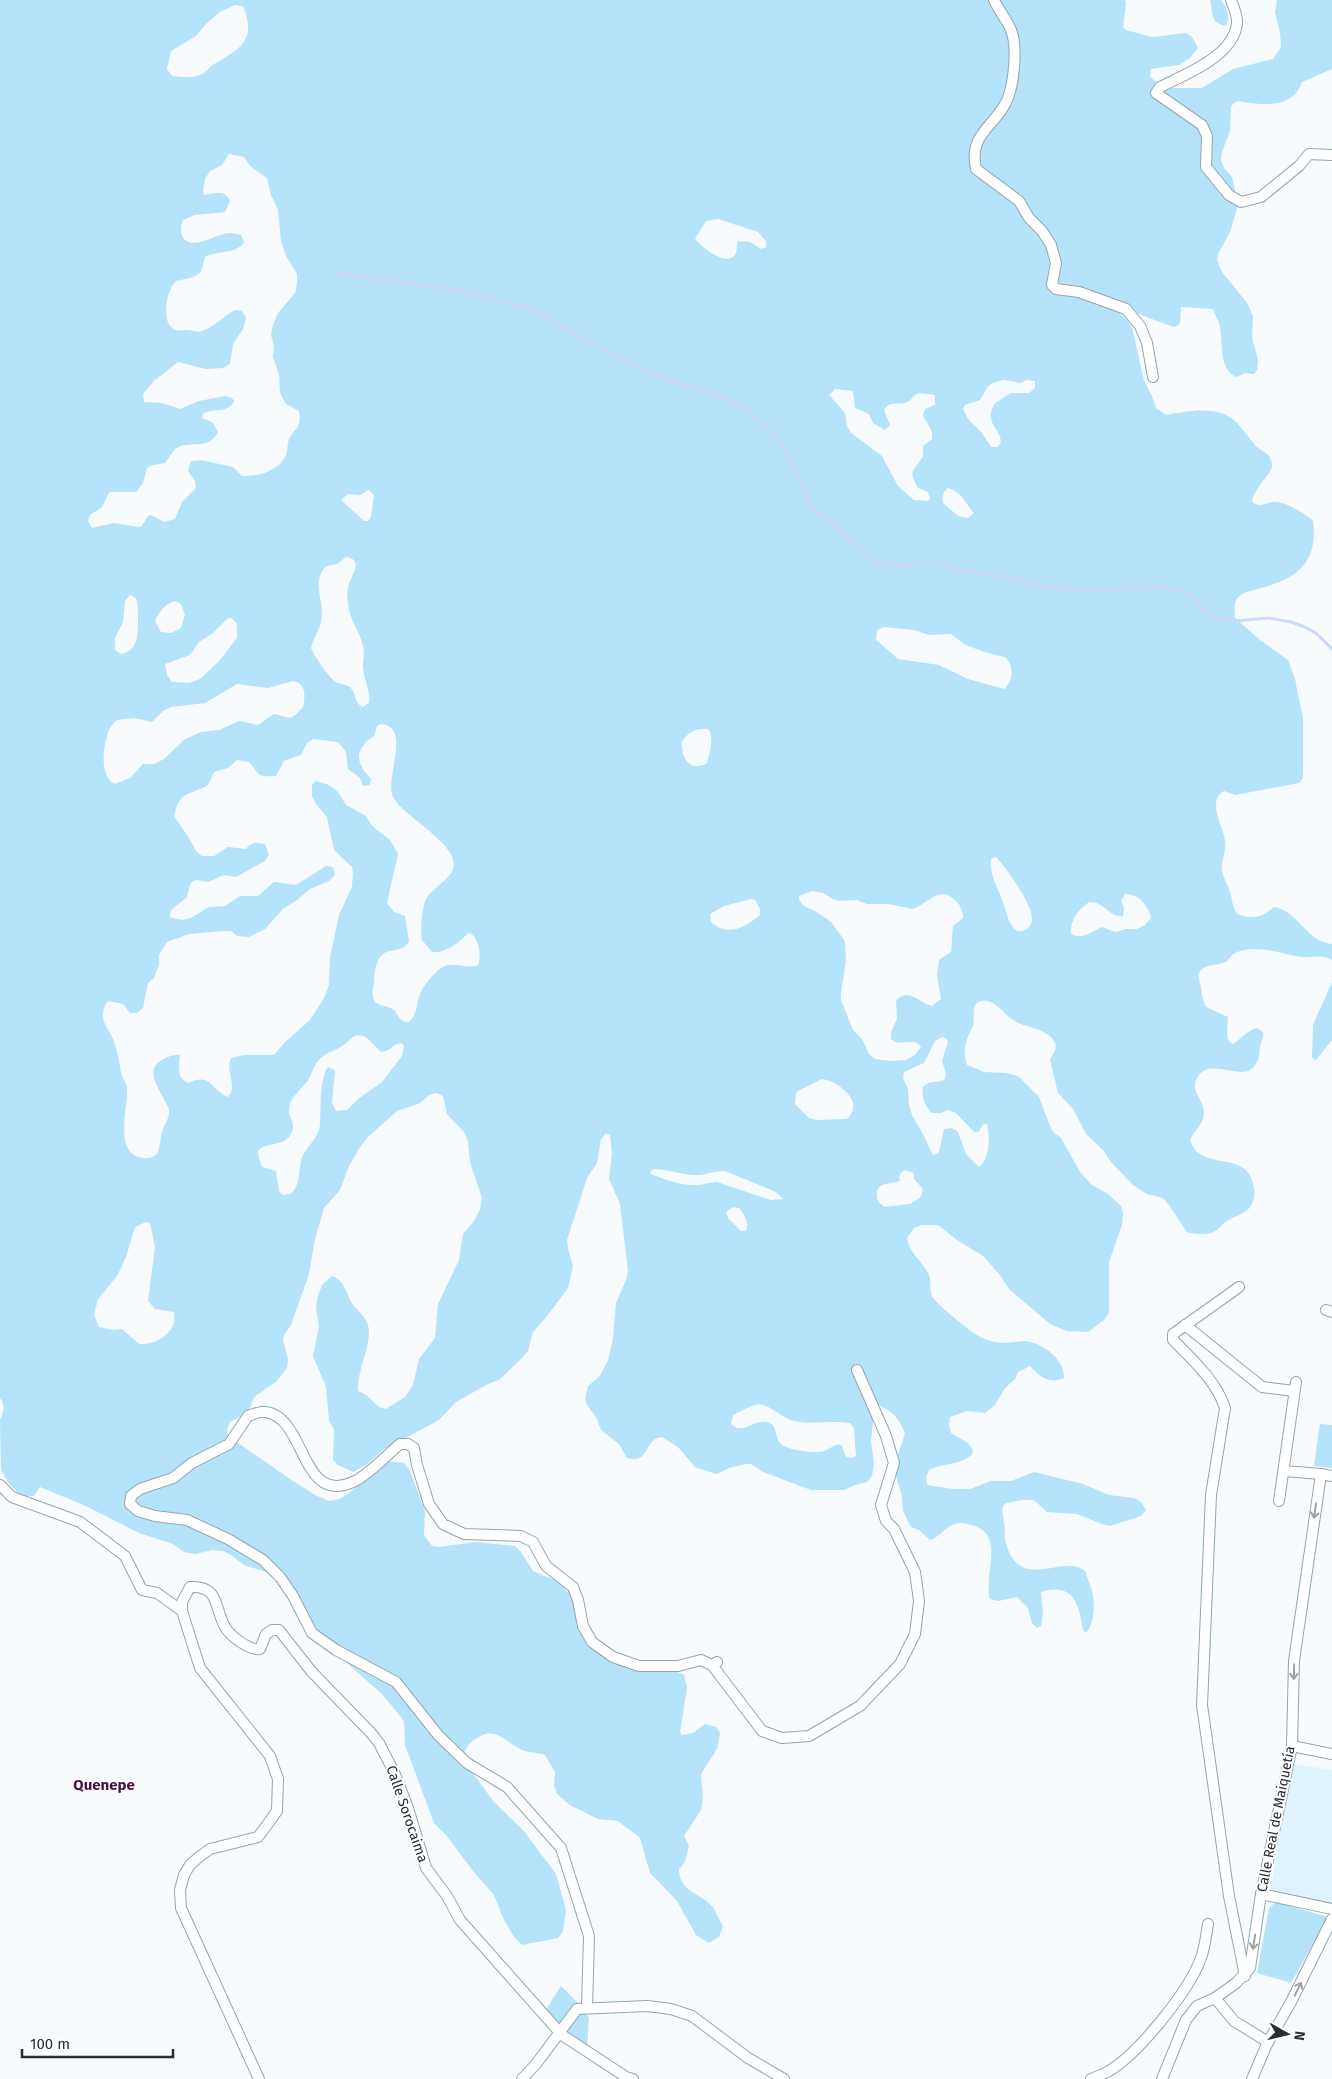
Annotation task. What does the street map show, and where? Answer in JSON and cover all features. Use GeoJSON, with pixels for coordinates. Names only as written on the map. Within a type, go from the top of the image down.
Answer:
{"type":"FeatureCollection","features":[{"type":"Feature","properties":{"kind":"street"},"geometry":{"type":"LineString","coordinates":[[994,0],[1012,31],[1014,58],[1011,82],[1005,105],[979,135],[973,156],[976,169],[1019,201],[1029,218],[1042,231],[1051,245],[1056,263],[1052,285],[1056,289],[1079,292],[1126,309],[1140,326],[1147,343],[1153,376]]}},
{"type":"Feature","properties":{"kind":"street"},"geometry":{"type":"LineString","coordinates":[[1231,0],[1237,22],[1232,38],[1216,58],[1160,87],[1156,94],[1202,125],[1207,136],[1206,166],[1229,195],[1241,202],[1261,197],[1299,166],[1309,154],[1332,155]]}},
{"type":"Feature","properties":{"kind":"street"},"geometry":{"type":"LineString","coordinates":[[1162,2079],[1186,2020],[1197,2006],[1215,1998],[1244,1976],[1229,1896],[1202,1705],[1210,1495],[1225,1408],[1222,1397],[1192,1358],[1173,1340],[1173,1334],[1239,1287]]}},
{"type":"Feature","properties":{"kind":"street"},"geometry":{"type":"LineString","coordinates":[[1186,1325],[1262,1387],[1295,1386],[1279,1501]]}},
{"type":"Feature","properties":{"kind":"street"},"geometry":{"type":"LineString","coordinates":[[587,2008],[589,1936],[561,1848],[507,1787],[462,1757],[438,1735],[396,1682],[336,1650],[312,1633],[289,1589],[280,1577],[262,1560],[228,1539],[187,1520],[155,1516],[138,1511],[130,1504],[131,1496],[140,1489],[174,1478],[192,1463],[228,1444],[248,1416],[265,1411],[278,1416],[285,1423],[317,1478],[330,1485],[341,1486],[357,1480],[400,1444],[408,1444],[414,1448],[417,1465],[430,1504],[443,1524],[464,1534],[521,1536],[533,1542],[546,1566],[573,1587],[578,1600],[583,1626],[592,1642],[613,1657],[639,1666],[678,1666],[701,1660],[714,1664],[762,1731],[782,1738],[809,1736],[860,1706],[900,1664],[915,1634],[920,1601],[915,1572],[898,1536],[886,1521],[881,1504],[894,1463],[886,1436],[857,1370]]}},
{"type":"Feature","properties":{"kind":"street"},"geometry":{"type":"LineString","coordinates":[[1284,1471],[1327,1475]]}},
{"type":"Feature","properties":{"kind":"street","name":"Calle Real de Maiquetía"},"geometry":{"type":"LineString","coordinates":[[1244,1976],[1250,1968],[1261,1894],[1292,1746],[1294,1661],[1327,1475]]}},
{"type":"Feature","properties":{"kind":"street"},"geometry":{"type":"LineString","coordinates":[[0,1485],[12,1497],[80,1522],[125,1556],[142,1590],[157,1593],[182,1611],[200,1668],[270,1756],[278,1779],[277,1811],[258,1836],[210,1849],[199,1856],[184,1875],[180,1890],[181,1908],[259,2079]]}},
{"type":"Feature","properties":{"kind":"street","name":"Calle Sorocaima"},"geometry":{"type":"LineString","coordinates":[[182,1611],[182,1602],[190,1587],[200,1587],[209,1590],[217,1602],[226,1628],[249,1648],[260,1649],[266,1634],[272,1630],[279,1630],[311,1671],[371,1733],[394,1772],[408,1808],[426,1868],[447,1896],[460,1920],[558,2032],[626,2077],[633,2079]]}},
{"type":"Feature","properties":{"kind":"street"},"geometry":{"type":"LineString","coordinates":[[1292,1746],[1332,1754]]}},
{"type":"Feature","properties":{"kind":"street"},"geometry":{"type":"LineString","coordinates":[[1261,1894],[1332,1909]]}},
{"type":"Feature","properties":{"kind":"street"},"geometry":{"type":"LineString","coordinates":[[1252,2079],[1268,2042],[1291,2002],[1332,1920]]}},
{"type":"Feature","properties":{"kind":"street"},"geometry":{"type":"LineString","coordinates":[[1091,2079],[1108,2072],[1121,2062],[1164,2019],[1200,1959],[1206,1942],[1208,1924]]}},
{"type":"Feature","properties":{"kind":"street"},"geometry":{"type":"LineString","coordinates":[[1215,1998],[1234,2021],[1268,2042]]}},
{"type":"Feature","properties":{"kind":"street"},"geometry":{"type":"LineString","coordinates":[[522,2079],[536,2064],[577,2009],[647,2006],[671,2009],[692,2016],[748,2058],[784,2079]]}},
{"type":"Feature","properties":{"kind":"shaded area"},"geometry":{"type":"Polygon","coordinates":[[[0,0],[1125,0],[1123,27],[1126,30],[1152,37],[1186,33],[1192,37],[1198,48],[1190,58],[1179,65],[1151,69],[1150,77],[1164,88],[1202,88],[1233,69],[1273,59],[1281,47],[1280,32],[1275,13],[1277,0],[1332,0],[1332,69],[1302,82],[1298,91],[1284,101],[1275,104],[1256,104],[1237,101],[1231,106],[1230,131],[1221,160],[1224,168],[1232,177],[1238,205],[1230,232],[1219,252],[1217,260],[1222,272],[1248,304],[1253,317],[1252,338],[1258,360],[1257,370],[1254,374],[1245,373],[1237,377],[1226,368],[1222,354],[1219,323],[1213,309],[1181,307],[1180,324],[1174,327],[1132,311],[1106,296],[1100,297],[1125,318],[1132,327],[1144,381],[1156,408],[1166,415],[1212,411],[1221,413],[1236,422],[1256,446],[1269,456],[1272,462],[1271,469],[1253,497],[1252,502],[1260,505],[1279,502],[1300,512],[1313,521],[1314,535],[1312,547],[1303,566],[1285,579],[1242,594],[1236,601],[1234,608],[1235,618],[1260,640],[1288,660],[1295,679],[1303,719],[1303,778],[1299,783],[1235,795],[1224,791],[1216,801],[1216,808],[1225,845],[1222,871],[1237,914],[1252,917],[1266,913],[1274,907],[1283,910],[1290,914],[1315,938],[1332,944],[1332,960],[1325,957],[1302,957],[1262,949],[1245,950],[1235,953],[1225,962],[1204,968],[1198,977],[1206,1007],[1228,1017],[1227,1035],[1229,1042],[1233,1044],[1248,1032],[1257,1028],[1263,1032],[1257,1062],[1251,1069],[1243,1072],[1213,1069],[1204,1071],[1197,1078],[1195,1087],[1204,1109],[1204,1114],[1202,1121],[1190,1140],[1195,1150],[1204,1156],[1244,1168],[1251,1176],[1254,1189],[1253,1201],[1247,1210],[1225,1222],[1214,1232],[1201,1234],[1187,1232],[1163,1198],[1147,1194],[1133,1185],[1110,1161],[1104,1151],[1086,1134],[1073,1109],[1058,1093],[1050,1060],[1056,1047],[1052,1038],[1043,1032],[1016,1022],[996,1005],[982,1000],[975,1005],[973,1025],[965,1046],[967,1065],[984,1072],[1006,1073],[1018,1076],[1039,1097],[1052,1131],[1061,1138],[1080,1172],[1092,1185],[1108,1194],[1121,1206],[1123,1213],[1122,1225],[1109,1262],[1109,1313],[1104,1320],[1088,1332],[1067,1331],[1050,1324],[1009,1289],[1000,1275],[983,1256],[957,1240],[938,1225],[922,1225],[914,1228],[907,1238],[910,1248],[929,1276],[932,1296],[943,1308],[973,1333],[986,1339],[1002,1343],[1022,1341],[1043,1347],[1056,1358],[1063,1371],[1064,1378],[1049,1380],[1041,1376],[1030,1366],[1018,1372],[1015,1379],[1005,1388],[995,1405],[985,1413],[967,1411],[950,1417],[951,1433],[968,1443],[973,1450],[972,1454],[958,1462],[929,1470],[926,1477],[927,1485],[952,1489],[970,1489],[991,1481],[1011,1481],[1034,1472],[1083,1484],[1109,1495],[1134,1498],[1141,1502],[1146,1510],[1141,1516],[1110,1526],[1077,1514],[1047,1512],[1034,1500],[1006,1503],[1003,1506],[1002,1512],[1006,1541],[1009,1552],[1016,1563],[1025,1568],[1035,1570],[1068,1566],[1078,1567],[1086,1572],[1092,1591],[1094,1607],[1093,1618],[1086,1633],[1083,1630],[1077,1604],[1068,1593],[1061,1590],[1041,1592],[1043,1613],[1041,1626],[1037,1628],[1032,1623],[1028,1608],[1017,1597],[998,1601],[990,1599],[991,1547],[984,1531],[975,1526],[960,1523],[947,1528],[930,1540],[919,1530],[911,1527],[903,1511],[902,1496],[895,1473],[896,1460],[905,1434],[894,1415],[881,1406],[875,1405],[871,1410],[873,1423],[871,1441],[874,1464],[872,1476],[867,1482],[844,1490],[811,1490],[763,1472],[751,1464],[729,1468],[717,1474],[713,1473],[695,1467],[678,1447],[662,1437],[656,1438],[640,1458],[627,1458],[619,1444],[601,1430],[596,1417],[585,1399],[588,1386],[600,1376],[608,1360],[613,1339],[616,1303],[628,1271],[620,1204],[609,1179],[612,1153],[610,1135],[606,1133],[601,1139],[597,1163],[587,1178],[567,1240],[573,1266],[568,1288],[533,1332],[528,1351],[499,1380],[456,1402],[439,1420],[383,1450],[366,1465],[353,1472],[338,1465],[333,1460],[334,1430],[329,1420],[326,1387],[313,1356],[319,1326],[316,1307],[322,1285],[332,1276],[339,1280],[352,1303],[367,1321],[369,1332],[367,1349],[359,1375],[358,1391],[366,1395],[379,1407],[386,1409],[405,1397],[413,1385],[419,1359],[435,1338],[438,1304],[459,1260],[463,1234],[480,1210],[482,1198],[470,1162],[468,1141],[464,1132],[447,1114],[443,1096],[436,1093],[429,1095],[420,1103],[397,1111],[368,1137],[360,1147],[349,1166],[340,1190],[324,1208],[315,1239],[309,1274],[291,1325],[284,1335],[283,1340],[288,1359],[287,1368],[276,1382],[254,1397],[250,1408],[245,1414],[230,1422],[227,1429],[228,1436],[290,1479],[315,1495],[329,1501],[340,1499],[357,1487],[368,1473],[388,1461],[404,1463],[410,1471],[425,1511],[424,1535],[432,1546],[439,1547],[476,1542],[515,1546],[533,1571],[557,1581],[572,1596],[594,1645],[647,1671],[677,1672],[684,1675],[687,1688],[680,1732],[682,1735],[693,1733],[705,1724],[716,1727],[720,1733],[717,1749],[701,1774],[703,1798],[701,1810],[684,1836],[689,1846],[685,1862],[679,1869],[683,1883],[687,1888],[709,1903],[723,1926],[719,1937],[709,1943],[696,1935],[677,1901],[650,1873],[640,1838],[618,1821],[598,1819],[570,1805],[557,1794],[554,1786],[555,1772],[545,1755],[522,1750],[494,1734],[482,1735],[469,1744],[463,1760],[494,1802],[523,1830],[556,1874],[566,1910],[563,1932],[558,1938],[522,1945],[514,1937],[504,1920],[494,1895],[446,1835],[434,1823],[405,1745],[404,1722],[401,1717],[382,1694],[308,1625],[276,1575],[244,1565],[223,1551],[212,1550],[195,1554],[184,1552],[173,1544],[139,1533],[86,1506],[40,1487],[34,1496],[21,1496],[9,1484],[1,1470],[0,1420],[3,1406],[0,1398],[0,0]],[[235,5],[220,12],[196,36],[171,51],[167,69],[172,76],[188,77],[203,73],[243,44],[247,37],[248,28],[243,6],[235,5]],[[229,154],[222,165],[210,171],[205,179],[204,195],[219,193],[225,195],[230,201],[225,212],[195,215],[183,220],[181,232],[186,241],[198,243],[232,233],[241,235],[244,242],[241,246],[231,251],[205,257],[201,272],[194,277],[176,281],[170,290],[166,304],[167,318],[172,328],[176,330],[200,332],[211,327],[235,310],[242,311],[246,318],[243,329],[233,344],[230,364],[223,368],[206,369],[178,362],[154,381],[143,394],[144,402],[162,403],[180,409],[199,401],[225,396],[232,398],[234,401],[228,408],[203,414],[202,418],[212,422],[218,432],[210,441],[178,447],[165,463],[147,468],[143,483],[136,492],[110,492],[102,507],[89,517],[89,524],[92,528],[114,523],[139,527],[151,515],[164,522],[175,519],[182,502],[196,488],[195,481],[188,471],[191,461],[201,460],[233,467],[242,476],[267,472],[283,461],[287,453],[289,439],[299,425],[299,411],[286,404],[280,393],[279,374],[273,357],[274,346],[271,335],[278,313],[295,293],[297,274],[286,256],[281,241],[278,210],[271,195],[267,178],[251,167],[244,157],[229,154]],[[718,219],[706,221],[695,239],[713,254],[725,259],[734,256],[738,241],[750,242],[761,249],[766,247],[766,241],[758,232],[718,219]],[[1005,380],[995,382],[987,388],[980,400],[965,405],[963,409],[968,419],[982,433],[991,447],[998,447],[1001,442],[1000,437],[991,420],[995,403],[1011,393],[1029,393],[1035,388],[1035,381],[1027,380],[1020,383],[1005,380]],[[835,389],[829,395],[845,413],[847,426],[851,433],[882,456],[898,486],[914,500],[928,501],[930,498],[928,492],[918,488],[912,474],[923,457],[923,446],[932,439],[932,432],[923,415],[925,409],[935,405],[935,395],[919,393],[905,403],[889,405],[884,410],[890,425],[885,430],[873,423],[869,414],[855,408],[853,391],[835,389]],[[948,488],[943,494],[943,503],[958,516],[968,518],[974,513],[960,495],[953,490],[948,488]],[[369,490],[360,495],[348,494],[341,500],[364,521],[368,521],[371,517],[374,495],[369,490]],[[346,557],[337,564],[326,566],[321,573],[319,586],[322,615],[311,648],[318,661],[330,676],[336,682],[351,689],[357,702],[363,707],[369,703],[368,689],[363,670],[364,649],[360,635],[350,615],[347,598],[348,586],[356,564],[355,561],[346,557]],[[130,595],[125,601],[123,622],[115,638],[115,650],[121,654],[127,652],[136,640],[138,606],[136,598],[130,595]],[[175,601],[163,609],[155,621],[161,632],[171,633],[181,628],[185,615],[181,604],[175,601]],[[231,618],[227,619],[213,633],[199,642],[190,655],[165,664],[167,675],[172,682],[189,683],[200,679],[220,660],[237,638],[237,623],[231,618]],[[884,627],[877,630],[876,640],[898,659],[939,665],[968,679],[1004,689],[1012,674],[1010,665],[1005,657],[967,646],[951,634],[929,635],[914,630],[884,627]],[[293,681],[268,688],[237,684],[205,703],[171,707],[163,711],[152,722],[134,718],[117,720],[113,725],[109,731],[105,746],[104,768],[106,775],[115,784],[130,778],[143,764],[154,764],[164,759],[184,740],[201,732],[219,730],[239,721],[258,725],[274,714],[292,717],[303,707],[304,691],[301,685],[293,681]],[[380,724],[377,726],[374,736],[363,746],[359,756],[360,762],[371,779],[370,785],[363,786],[360,778],[348,769],[346,752],[338,742],[313,739],[307,743],[301,755],[284,761],[276,776],[261,775],[249,762],[237,760],[228,768],[214,772],[208,785],[186,795],[179,802],[174,816],[196,851],[202,856],[214,856],[228,847],[246,849],[250,845],[257,843],[265,844],[269,855],[265,861],[236,877],[224,875],[208,882],[193,881],[190,884],[187,897],[171,910],[170,917],[182,920],[191,918],[209,907],[225,906],[240,896],[258,896],[274,882],[296,885],[326,866],[333,867],[335,875],[329,881],[310,889],[283,909],[265,929],[249,937],[237,936],[231,931],[224,931],[189,934],[167,942],[159,955],[159,965],[154,978],[148,983],[143,1008],[137,1013],[130,1013],[123,1004],[108,1001],[104,1007],[103,1018],[115,1044],[122,1076],[127,1087],[124,1128],[128,1148],[133,1155],[149,1158],[157,1154],[160,1146],[162,1132],[169,1116],[167,1104],[154,1077],[156,1065],[162,1060],[180,1055],[179,1071],[184,1081],[188,1083],[201,1079],[206,1080],[228,1097],[232,1088],[229,1068],[231,1058],[244,1055],[274,1055],[285,1042],[310,1020],[324,998],[329,985],[330,957],[339,915],[352,887],[353,872],[352,867],[334,850],[327,817],[312,796],[312,784],[316,781],[329,785],[338,792],[346,805],[366,816],[372,826],[390,840],[398,854],[387,903],[394,912],[405,916],[409,941],[400,949],[383,954],[379,959],[373,990],[375,1002],[394,1010],[402,1020],[409,1022],[415,1013],[423,989],[432,976],[440,969],[447,965],[469,967],[478,965],[480,957],[479,948],[472,934],[468,933],[452,947],[437,952],[432,952],[422,940],[422,919],[426,899],[451,874],[454,864],[452,855],[437,838],[398,804],[393,797],[391,789],[396,754],[395,733],[390,727],[380,724]],[[708,729],[693,731],[682,742],[683,753],[691,765],[701,766],[707,763],[711,737],[708,729]],[[996,857],[991,859],[992,875],[1013,927],[1021,931],[1027,929],[1032,919],[1028,905],[1012,877],[996,857]],[[812,891],[799,896],[799,900],[804,906],[831,922],[845,941],[846,961],[841,1000],[853,1030],[862,1039],[869,1054],[875,1059],[890,1061],[906,1060],[915,1055],[921,1047],[915,1042],[899,1042],[891,1039],[891,1032],[897,1019],[896,1001],[905,995],[914,997],[932,1006],[941,999],[937,976],[939,960],[951,952],[953,926],[963,918],[962,910],[958,904],[949,896],[943,894],[937,895],[912,909],[889,904],[867,904],[857,900],[840,901],[823,893],[812,891]],[[1125,894],[1121,901],[1124,908],[1123,916],[1114,915],[1099,904],[1089,902],[1081,908],[1076,916],[1072,924],[1071,934],[1083,936],[1102,927],[1115,932],[1137,929],[1145,925],[1151,918],[1148,909],[1142,901],[1130,894],[1125,894]],[[751,899],[724,906],[710,914],[711,922],[717,927],[730,930],[748,924],[760,915],[760,909],[755,900],[751,899]],[[358,1035],[340,1048],[327,1053],[319,1059],[308,1080],[292,1100],[289,1112],[293,1130],[288,1138],[261,1148],[258,1151],[262,1167],[276,1171],[279,1191],[283,1195],[294,1191],[299,1178],[302,1158],[319,1129],[322,1083],[328,1067],[335,1070],[332,1103],[336,1111],[347,1110],[358,1099],[382,1082],[402,1056],[404,1046],[402,1043],[396,1044],[387,1051],[381,1052],[366,1037],[358,1035]],[[942,1037],[935,1041],[924,1063],[904,1072],[903,1078],[908,1089],[912,1115],[932,1154],[935,1155],[939,1152],[944,1129],[952,1128],[958,1132],[966,1154],[979,1167],[983,1164],[989,1141],[987,1124],[983,1124],[979,1132],[974,1132],[956,1113],[948,1110],[941,1113],[932,1113],[923,1098],[923,1087],[931,1082],[945,1079],[946,1073],[942,1061],[948,1042],[946,1038],[942,1037]],[[822,1079],[796,1092],[795,1104],[809,1118],[816,1120],[847,1119],[852,1112],[853,1106],[852,1099],[848,1093],[835,1084],[822,1079]],[[653,1169],[650,1172],[661,1178],[688,1185],[717,1182],[771,1200],[783,1199],[776,1192],[725,1171],[697,1175],[658,1169],[653,1169]],[[905,1170],[900,1174],[900,1181],[882,1185],[878,1188],[877,1199],[885,1207],[910,1204],[921,1197],[923,1189],[914,1179],[914,1173],[905,1170]],[[733,1207],[726,1212],[728,1218],[741,1231],[746,1231],[746,1219],[739,1208],[733,1207]],[[146,1222],[135,1227],[126,1257],[117,1276],[98,1299],[94,1315],[99,1327],[113,1330],[122,1329],[139,1344],[153,1342],[165,1336],[173,1326],[174,1312],[155,1309],[148,1301],[155,1247],[150,1223],[146,1222]],[[759,1404],[733,1415],[731,1424],[735,1427],[744,1428],[766,1422],[774,1427],[780,1443],[788,1448],[820,1452],[838,1444],[842,1446],[846,1457],[853,1458],[856,1456],[854,1429],[850,1423],[794,1421],[769,1407],[759,1404]]]}},
{"type":"Feature","properties":{"kind":"shaded area"},"geometry":{"type":"Polygon","coordinates":[[[1210,0],[1221,0],[1225,6],[1228,12],[1226,26],[1221,25],[1215,20],[1210,0]]]}},
{"type":"Feature","properties":{"kind":"shaded area"},"geometry":{"type":"Polygon","coordinates":[[[1332,982],[1332,1040],[1316,1060],[1312,1058],[1313,1025],[1332,982]]]}},
{"type":"Feature","properties":{"kind":"shaded area"},"geometry":{"type":"Polygon","coordinates":[[[1320,1424],[1332,1425],[1332,1468],[1314,1466],[1320,1424]]]}},
{"type":"Feature","properties":{"kind":"shaded area"},"geometry":{"type":"Polygon","coordinates":[[[1293,1764],[1332,1770],[1332,1902],[1270,1891],[1293,1764]]]}},
{"type":"Feature","properties":{"kind":"shaded area"},"geometry":{"type":"Polygon","coordinates":[[[1276,1902],[1328,1917],[1291,1983],[1257,1973],[1269,1908],[1276,1902]]]}},
{"type":"Feature","properties":{"kind":"shaded area"},"geometry":{"type":"Polygon","coordinates":[[[561,1986],[581,2006],[589,2018],[587,2048],[565,2034],[545,2011],[561,1986]]]}},
{"type":"Feature","properties":{"kind":"waterway"},"geometry":{"type":"LineString","coordinates":[[338,274],[451,289],[526,308],[649,373],[731,401],[748,411],[774,435],[789,456],[811,507],[876,562],[904,567],[923,563],[941,564],[959,570],[1079,591],[1159,587],[1178,590],[1187,592],[1208,614],[1217,618],[1234,621],[1269,618],[1291,622],[1317,634],[1332,649]]}},
{"type":"Feature","properties":{"kind":"district","name":"Quenepe"},"geometry":{"type":"Point","coordinates":[104,1785]}}]}
